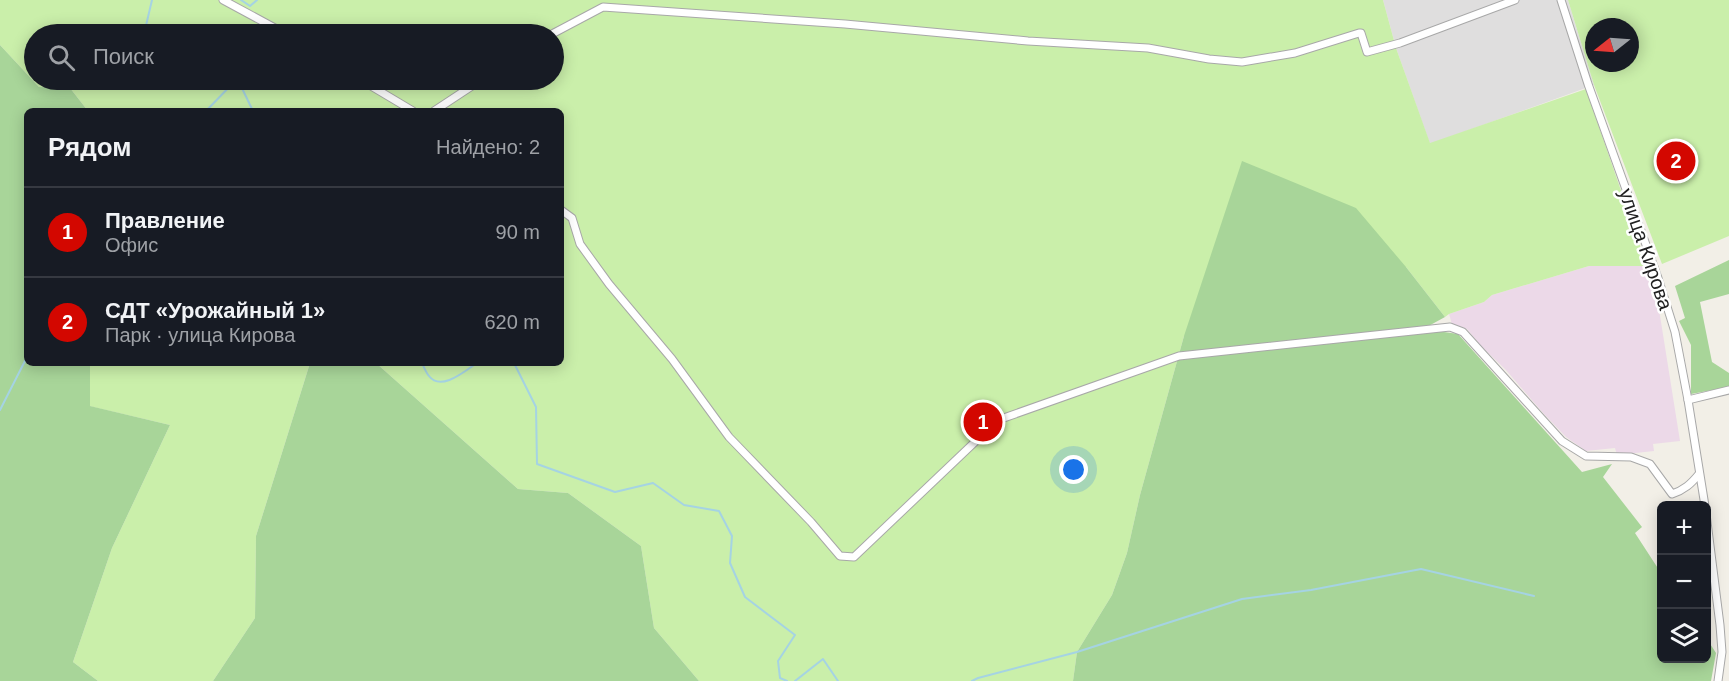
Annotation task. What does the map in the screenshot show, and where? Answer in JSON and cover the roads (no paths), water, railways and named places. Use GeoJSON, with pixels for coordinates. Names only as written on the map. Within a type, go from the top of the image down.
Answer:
{"type":"FeatureCollection","features":[{"type":"Feature","properties":{"kind":"street"},"geometry":{"type":"LineString","coordinates":[[222,0],[267,24]]}},
{"type":"Feature","properties":{"kind":"street"},"geometry":{"type":"LineString","coordinates":[[564,28],[603,7],[845,24],[1028,41],[1148,48],[1209,59],[1242,62],[1294,53],[1359,33],[1361,33],[1367,52],[1400,43],[1515,0]]}},
{"type":"Feature","properties":{"kind":"street","name":"улица Кирова"},"geometry":{"type":"LineString","coordinates":[[1561,0],[1675,333],[1704,501]]}},
{"type":"Feature","properties":{"kind":"street"},"geometry":{"type":"LineString","coordinates":[[378,90],[408,108]]}},
{"type":"Feature","properties":{"kind":"street"},"geometry":{"type":"LineString","coordinates":[[439,108],[466,90]]}},
{"type":"Feature","properties":{"kind":"street"},"geometry":{"type":"LineString","coordinates":[[564,212],[572,218],[580,243],[609,284],[672,359],[729,437],[811,522],[840,556],[854,556],[998,420],[1179,356],[1450,327],[1463,332],[1562,441],[1586,456],[1631,457],[1650,464],[1672,494],[1690,484],[1699,474]]}},
{"type":"Feature","properties":{"kind":"street"},"geometry":{"type":"LineString","coordinates":[[1688,400],[1729,390]]}},
{"type":"Feature","properties":{"kind":"street"},"geometry":{"type":"LineString","coordinates":[[1711,548],[1722,652],[1718,681]]}},
{"type":"Feature","properties":{"kind":"waterway"},"geometry":{"type":"LineString","coordinates":[[146,24],[152,0]]}},
{"type":"Feature","properties":{"kind":"waterway"},"geometry":{"type":"LineString","coordinates":[[241,0],[250,6],[257,0]]}},
{"type":"Feature","properties":{"kind":"waterway"},"geometry":{"type":"LineString","coordinates":[[209,108],[226,90]]}},
{"type":"Feature","properties":{"kind":"waterway"},"geometry":{"type":"LineString","coordinates":[[243,90],[252,108]]}},
{"type":"Feature","properties":{"kind":"waterway"},"geometry":{"type":"LineString","coordinates":[[0,410],[24,363]]}},
{"type":"Feature","properties":{"kind":"waterway"},"geometry":{"type":"LineString","coordinates":[[423,366],[429,376],[440,382],[460,375],[473,366]]}},
{"type":"Feature","properties":{"kind":"waterway"},"geometry":{"type":"LineString","coordinates":[[516,366],[536,407],[537,464],[615,492],[653,483],[684,505],[719,511],[732,536],[730,563],[745,597],[795,635],[778,661],[780,678],[787,681]]}},
{"type":"Feature","properties":{"kind":"waterway"},"geometry":{"type":"LineString","coordinates":[[972,681],[1077,652],[1242,599],[1311,590],[1421,569],[1534,596]]}},
{"type":"Feature","properties":{"kind":"waterway"},"geometry":{"type":"LineString","coordinates":[[795,681],[823,659],[838,681]]}},
{"type":"Feature","properties":{"kind":"place","name":"СДТ «Урожайный 1»"},"geometry":{"type":"Point","coordinates":[1676,161]}},
{"type":"Feature","properties":{"kind":"place","name":"Правление"},"geometry":{"type":"Point","coordinates":[983,422]}}]}
